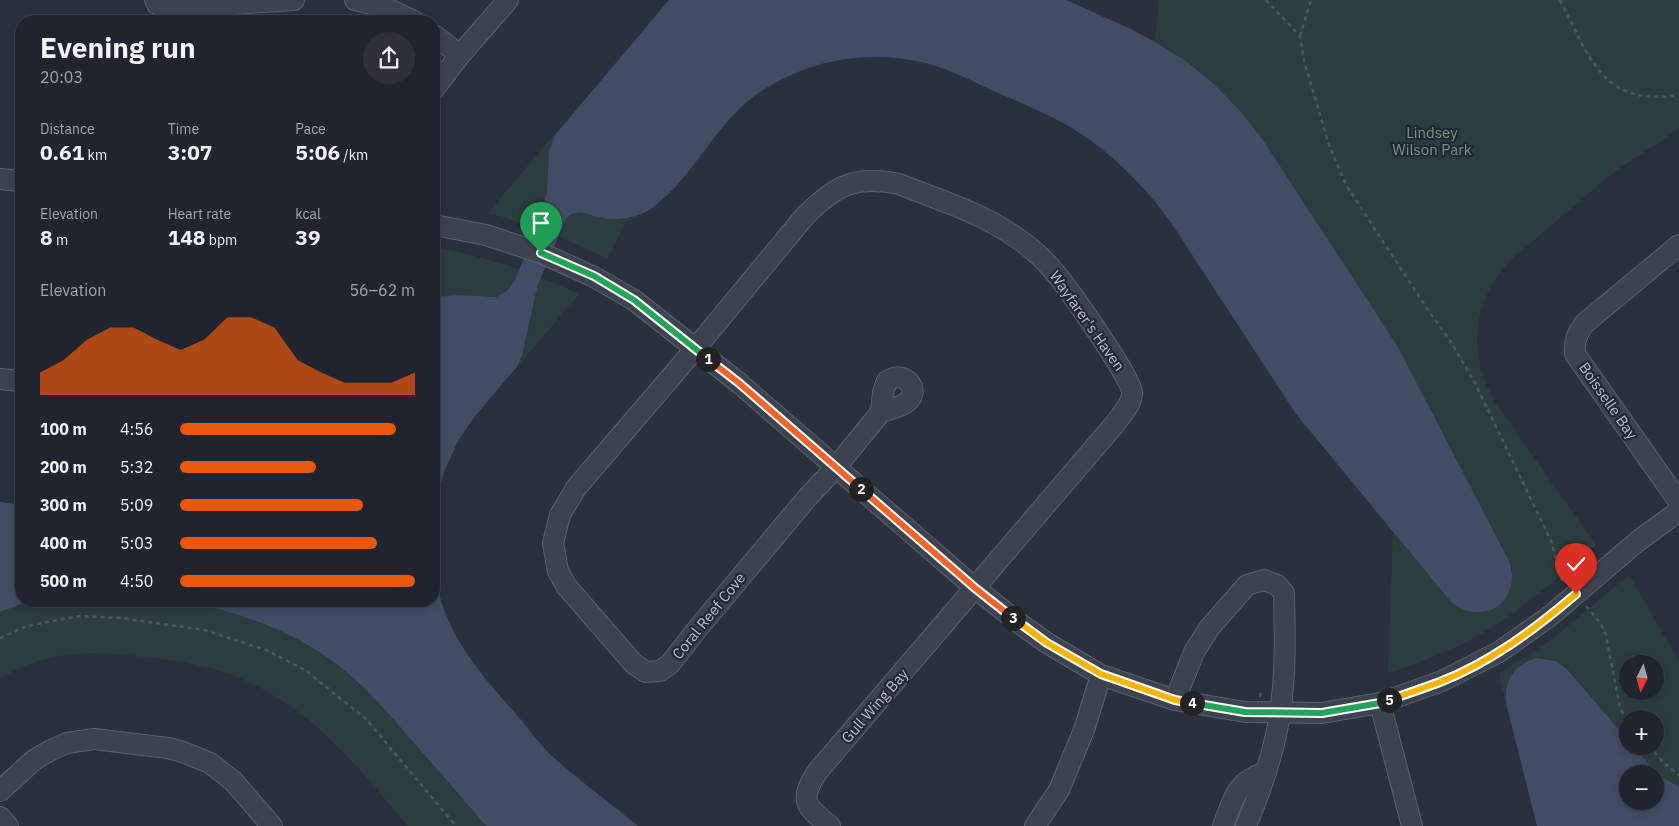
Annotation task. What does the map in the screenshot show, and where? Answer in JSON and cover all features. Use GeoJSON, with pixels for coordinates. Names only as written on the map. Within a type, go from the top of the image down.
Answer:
{"type":"FeatureCollection","features":[{"type":"Feature","properties":{"kind":"street"},"geometry":{"type":"LineString","coordinates":[[155,0],[158,4],[170,8],[294,0]]}},
{"type":"Feature","properties":{"kind":"street"},"geometry":{"type":"LineString","coordinates":[[356,0],[384,7],[401,15]]}},
{"type":"Feature","properties":{"kind":"street"},"geometry":{"type":"LineString","coordinates":[[440,81],[508,0]]}},
{"type":"Feature","properties":{"kind":"street"},"geometry":{"type":"LineString","coordinates":[[440,40],[460,55]]}},
{"type":"Feature","properties":{"kind":"street"},"geometry":{"type":"LineString","coordinates":[[0,179],[15,180]]}},
{"type":"Feature","properties":{"kind":"street","name":"Wayfarer's Haven"},"geometry":{"type":"LineString","coordinates":[[696,349],[805,216],[822,198],[840,187],[860,180],[882,180],[899,184],[996,224],[1030,248],[1065,285],[1124,373],[1132,392],[1130,402],[1114,425],[975,588]]}},
{"type":"Feature","properties":{"kind":"street"},"geometry":{"type":"LineString","coordinates":[[440,226],[477,233],[541,253],[594,276],[634,300],[739,383],[975,588],[1047,643],[1101,674],[1175,700],[1245,712],[1322,713],[1380,703],[1442,681],[1499,652],[1550,616],[1638,541],[1679,511]]}},
{"type":"Feature","properties":{"kind":"street","name":"Boisselle Bay"},"geometry":{"type":"LineString","coordinates":[[1679,245],[1585,323],[1578,331],[1574,342],[1575,354],[1679,502]]}},
{"type":"Feature","properties":{"kind":"street","name":"Coral Reef Cove"},"geometry":{"type":"LineString","coordinates":[[696,349],[576,488],[560,515],[554,543],[558,571],[567,587],[634,664],[646,672],[660,671],[670,664],[758,556],[836,467]]}},
{"type":"Feature","properties":{"kind":"street"},"geometry":{"type":"LineString","coordinates":[[0,379],[15,380]]}},
{"type":"Feature","properties":{"kind":"street"},"geometry":{"type":"LineString","coordinates":[[836,467],[881,412]]}},
{"type":"Feature","properties":{"kind":"street"},"geometry":{"type":"LineString","coordinates":[[1175,700],[1194,652],[1210,627],[1247,585],[1264,580],[1277,585],[1284,593],[1283,672],[1280,713],[1266,772],[1246,826]]}},
{"type":"Feature","properties":{"kind":"street","name":"Gull Wing Bay"},"geometry":{"type":"LineString","coordinates":[[830,826],[811,808],[805,795],[808,786],[818,771],[975,588]]}},
{"type":"Feature","properties":{"kind":"street"},"geometry":{"type":"LineString","coordinates":[[1035,826],[1059,790],[1084,730],[1101,674]]}},
{"type":"Feature","properties":{"kind":"street"},"geometry":{"type":"LineString","coordinates":[[1380,703],[1412,826]]}},
{"type":"Feature","properties":{"kind":"street"},"geometry":{"type":"LineString","coordinates":[[0,791],[34,760],[68,743],[94,739],[150,746],[183,752],[210,763],[233,781],[272,826]]}},
{"type":"Feature","properties":{"kind":"street"},"geometry":{"type":"LineString","coordinates":[[1223,826],[1240,786],[1253,776],[1266,772]]}},
{"type":"Feature","properties":{"kind":"street"},"geometry":{"type":"LineString","coordinates":[[0,817],[8,826]]}},
{"type":"Feature","properties":{"kind":"path"},"geometry":{"type":"LineString","coordinates":[[1266,0],[1300,36]]}},
{"type":"Feature","properties":{"kind":"path"},"geometry":{"type":"LineString","coordinates":[[1311,0],[1300,36],[1304,61],[1326,136],[1346,185],[1475,383],[1552,543],[1560,578],[1593,613],[1606,635],[1621,710]]}},
{"type":"Feature","properties":{"kind":"path"},"geometry":{"type":"LineString","coordinates":[[1560,0],[1594,64],[1604,76],[1624,90],[1640,96],[1662,97],[1679,95]]}},
{"type":"Feature","properties":{"kind":"path"},"geometry":{"type":"LineString","coordinates":[[0,638],[27,626],[79,616],[121,618],[204,630],[266,650],[305,670],[366,719],[456,826]]}},
{"type":"Feature","properties":{"kind":"path"},"geometry":{"type":"LineString","coordinates":[[1657,755],[1679,775]]}},
{"type":"Feature","properties":{"kind":"green space","name":"Lindsey Wilson Park"},"geometry":{"type":"Polygon","coordinates":[[[1159,0],[1679,0],[1679,128],[1614,172],[1513,258],[1488,292],[1481,310],[1478,328],[1477,347],[1481,366],[1487,386],[1497,405],[1596,545],[1550,585],[1501,622],[1447,651],[1388,673],[1393,532],[1451,602],[1513,571],[1509,561],[1398,347],[1263,140],[1215,85],[1186,61],[1155,42],[1159,0]]]}},
{"type":"Feature","properties":{"kind":"green space"},"geometry":{"type":"Polygon","coordinates":[[[562,125],[556,134],[550,151],[547,192],[537,226],[566,219],[574,213],[586,213],[613,219],[631,218],[651,209],[625,223],[608,259],[550,233],[488,213],[562,125]]]}},
{"type":"Feature","properties":{"kind":"green space"},"geometry":{"type":"Polygon","coordinates":[[[440,248],[472,255],[508,266],[543,278],[579,294],[512,373],[523,352],[540,280],[515,280],[507,291],[496,297],[459,295],[440,297],[440,248]]]}},
{"type":"Feature","properties":{"kind":"green space"},"geometry":{"type":"Polygon","coordinates":[[[1629,575],[1679,661],[1679,787],[1664,778],[1664,765],[1650,765],[1641,755],[1664,755],[1664,710],[1619,710],[1619,729],[1569,670],[1556,661],[1546,658],[1505,692],[1506,703],[1499,674],[1551,640],[1629,575]]]}},
{"type":"Feature","properties":{"kind":"green space"},"geometry":{"type":"Polygon","coordinates":[[[15,606],[216,607],[259,621],[299,640],[339,666],[375,698],[486,826],[408,826],[346,755],[301,714],[276,697],[248,682],[217,670],[156,658],[100,653],[49,658],[32,663],[0,679],[0,612],[15,606]]]}},
{"type":"Feature","properties":{"kind":"water"},"geometry":{"type":"Polygon","coordinates":[[[669,0],[1066,0],[1131,29],[1186,61],[1215,85],[1240,111],[1263,140],[1398,347],[1509,561],[1512,575],[1506,598],[1498,606],[1488,611],[1476,612],[1464,609],[1451,602],[1296,414],[1170,221],[1135,179],[1109,155],[1080,133],[1040,111],[947,70],[908,59],[865,57],[844,59],[802,70],[782,79],[763,90],[732,116],[681,180],[667,195],[646,212],[633,217],[619,219],[579,213],[572,214],[566,219],[538,284],[522,356],[516,368],[475,416],[458,441],[444,472],[440,488],[440,297],[459,295],[496,297],[507,291],[515,280],[537,226],[547,193],[549,152],[555,135],[669,0]]]}},
{"type":"Feature","properties":{"kind":"water"},"geometry":{"type":"Polygon","coordinates":[[[0,502],[15,504],[15,606],[0,612],[0,502]]]}},
{"type":"Feature","properties":{"kind":"water"},"geometry":{"type":"Polygon","coordinates":[[[440,594],[452,628],[462,646],[487,680],[538,741],[553,757],[638,826],[486,826],[388,713],[360,684],[340,667],[322,654],[285,633],[209,607],[440,607],[440,594]]]}},
{"type":"Feature","properties":{"kind":"water"},"geometry":{"type":"Polygon","coordinates":[[[1536,658],[1556,661],[1568,670],[1619,730],[1619,755],[1641,755],[1650,765],[1619,765],[1619,810],[1664,810],[1664,778],[1679,787],[1679,826],[1537,826],[1506,703],[1509,680],[1516,669],[1536,658]]]}},
{"type":"Feature","properties":{"kind":"route"},"geometry":{"type":"LineString","coordinates":[[541,253],[594,276],[634,300],[667,325],[739,383],[995,605],[1047,643],[1101,674],[1175,700],[1245,712],[1322,713],[1380,703],[1442,681],[1499,652],[1550,616],[1576,594]]}}]}
